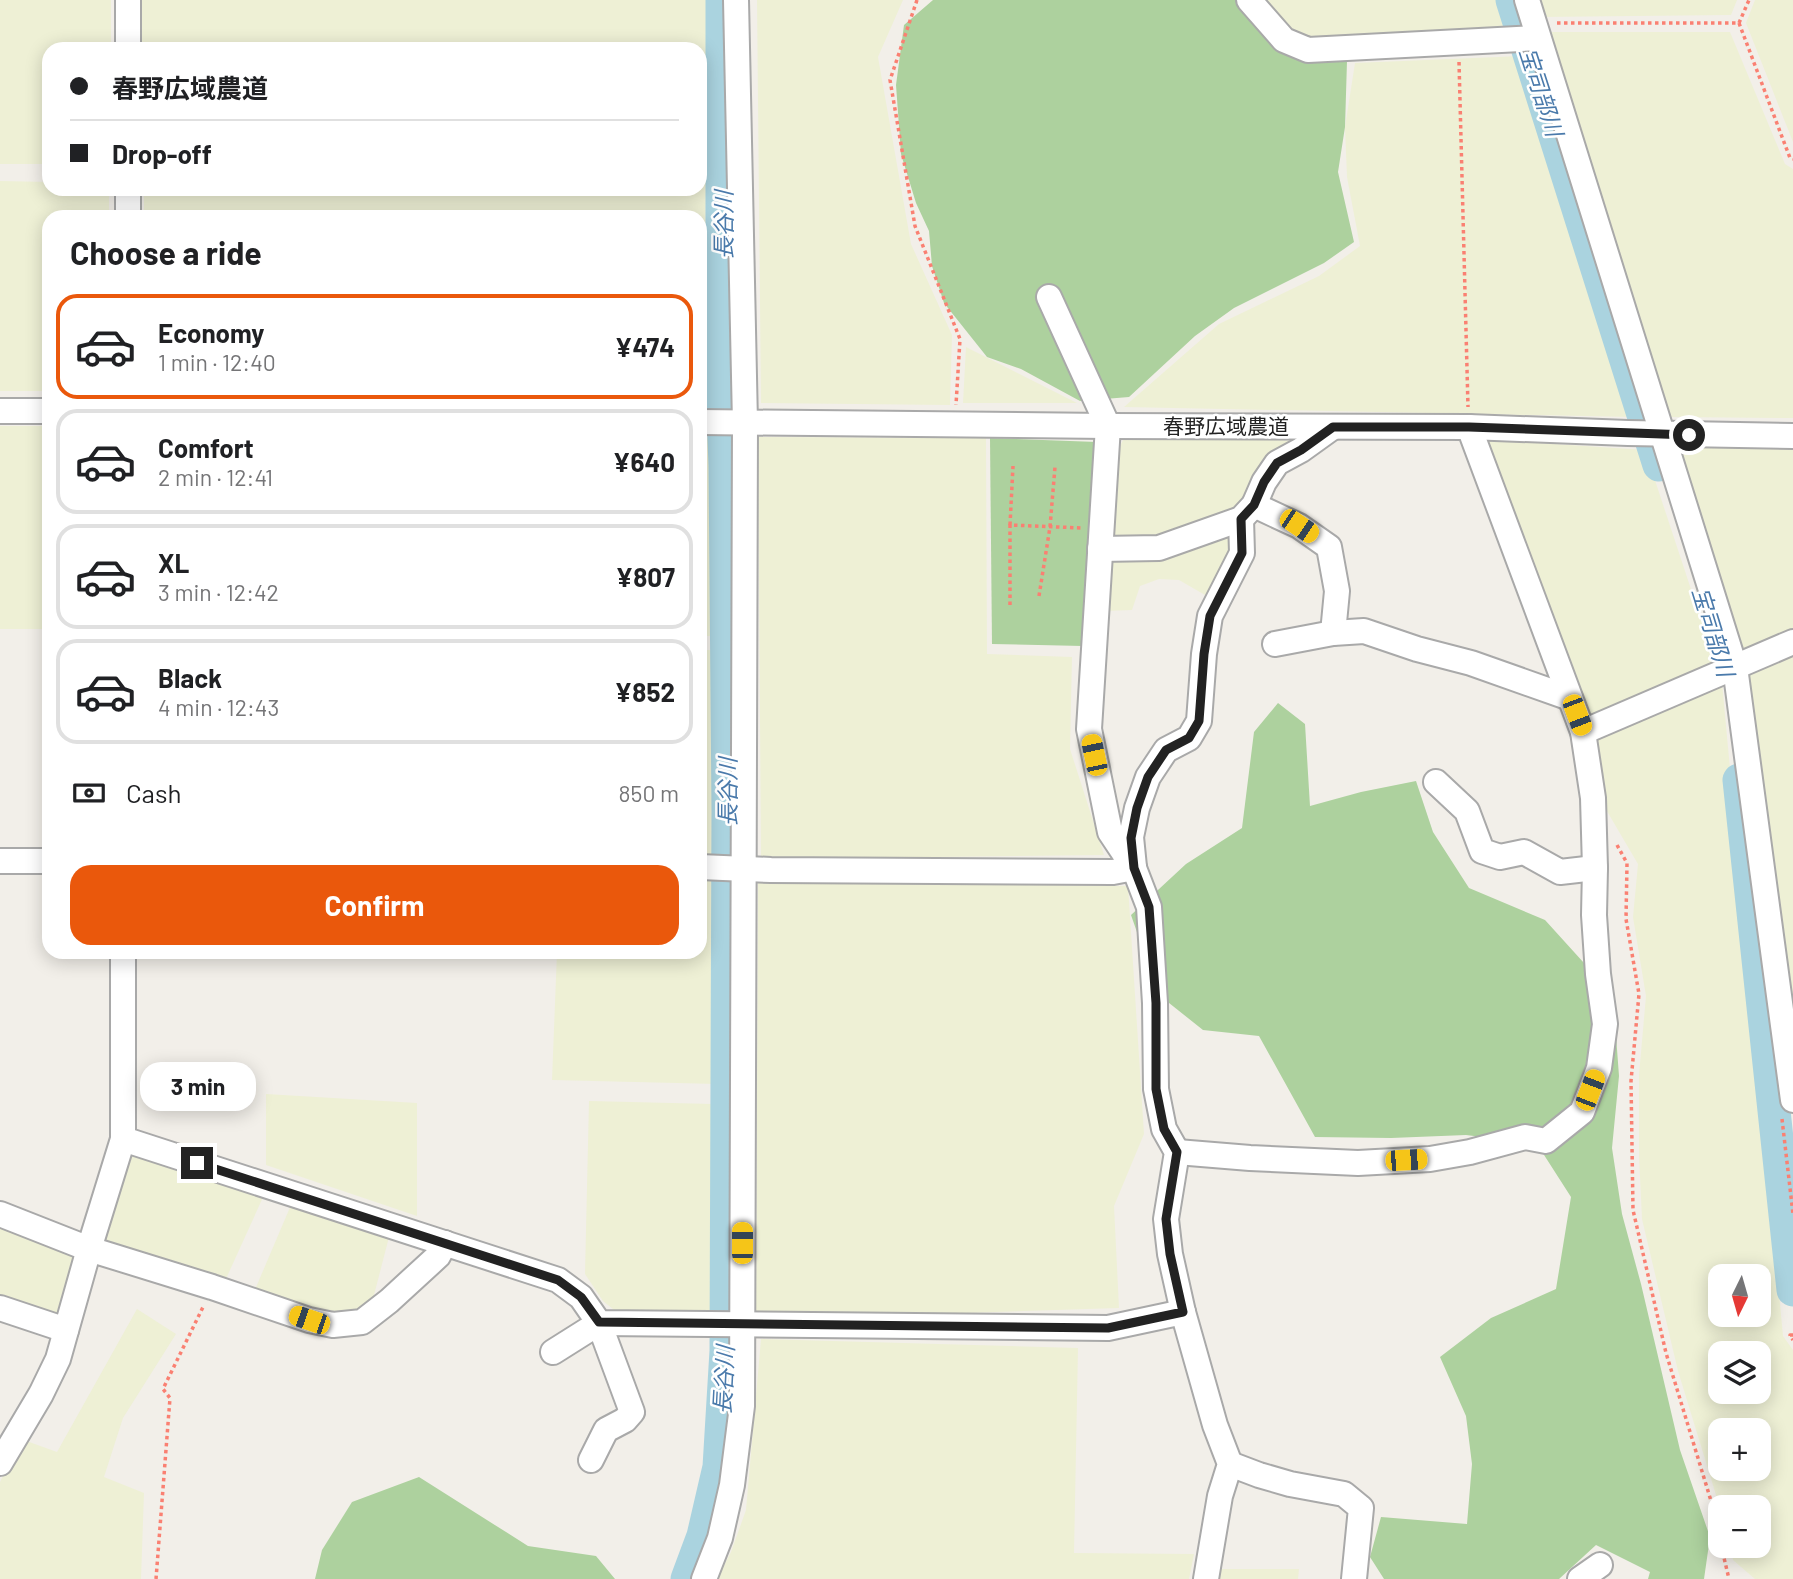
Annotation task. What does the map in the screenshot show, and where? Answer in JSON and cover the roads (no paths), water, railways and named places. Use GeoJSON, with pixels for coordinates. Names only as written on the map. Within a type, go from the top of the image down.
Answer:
{"type":"FeatureCollection","features":[{"type":"Feature","properties":{"kind":"street"},"geometry":{"type":"LineString","coordinates":[[128,0],[128,42]]}},
{"type":"Feature","properties":{"kind":"street"},"geometry":{"type":"LineString","coordinates":[[704,1579],[720,1538],[732,1485],[741,1406],[730,1323],[724,868],[745,423],[736,0]]}},
{"type":"Feature","properties":{"kind":"street"},"geometry":{"type":"LineString","coordinates":[[1249,0],[1284,40],[1308,50],[1458,43],[1533,21],[1659,434],[1735,667],[1793,1100]]}},
{"type":"Feature","properties":{"kind":"street"},"geometry":{"type":"LineString","coordinates":[[1049,297],[1108,426],[1089,729],[1110,832],[1134,868],[1149,907],[1156,1003],[1156,1089],[1164,1129],[1177,1152],[1166,1219],[1170,1254],[1183,1312],[1215,1425],[1230,1464],[1220,1496],[1206,1579]]}},
{"type":"Feature","properties":{"kind":"street"},"geometry":{"type":"LineString","coordinates":[[0,411],[42,411]]}},
{"type":"Feature","properties":{"kind":"street","name":"春野広域農道"},"geometry":{"type":"LineString","coordinates":[[707,422],[1469,427],[1793,436]]}},
{"type":"Feature","properties":{"kind":"street"},"geometry":{"type":"LineString","coordinates":[[1134,868],[1131,838],[1137,808],[1148,777],[1166,750],[1189,738],[1199,721],[1210,616],[1242,553],[1248,512],[1277,463],[1333,427]]}},
{"type":"Feature","properties":{"kind":"street"},"geometry":{"type":"LineString","coordinates":[[1177,1152],[1358,1163],[1430,1159],[1470,1152],[1525,1137],[1546,1140],[1582,1111],[1599,1068],[1605,1024],[1594,927],[1594,798],[1583,732],[1469,427]]}},
{"type":"Feature","properties":{"kind":"street"},"geometry":{"type":"LineString","coordinates":[[1101,539],[1159,548],[1248,512],[1299,526],[1329,547],[1337,591],[1333,633]]}},
{"type":"Feature","properties":{"kind":"street"},"geometry":{"type":"LineString","coordinates":[[1275,644],[1333,633],[1364,631],[1471,663],[1570,698]]}},
{"type":"Feature","properties":{"kind":"street"},"geometry":{"type":"LineString","coordinates":[[1583,732],[1793,642]]}},
{"type":"Feature","properties":{"kind":"street"},"geometry":{"type":"LineString","coordinates":[[1436,782],[1467,811],[1482,851],[1500,857],[1524,852],[1560,872],[1595,868]]}},
{"type":"Feature","properties":{"kind":"street"},"geometry":{"type":"LineString","coordinates":[[0,861],[42,861]]}},
{"type":"Feature","properties":{"kind":"street"},"geometry":{"type":"LineString","coordinates":[[724,868],[1113,872],[1134,868]]}},
{"type":"Feature","properties":{"kind":"street"},"geometry":{"type":"LineString","coordinates":[[0,1463],[41,1394],[58,1359],[123,1139],[123,959]]}},
{"type":"Feature","properties":{"kind":"street"},"geometry":{"type":"LineString","coordinates":[[123,1139],[558,1280],[581,1297],[599,1322],[632,1412],[625,1420],[606,1430],[591,1460]]}},
{"type":"Feature","properties":{"kind":"street"},"geometry":{"type":"LineString","coordinates":[[0,1214],[89,1249],[309,1320],[333,1325],[362,1322],[438,1256],[445,1243]]}},
{"type":"Feature","properties":{"kind":"street"},"geometry":{"type":"LineString","coordinates":[[0,1308],[66,1330]]}},
{"type":"Feature","properties":{"kind":"street"},"geometry":{"type":"LineString","coordinates":[[553,1352],[599,1322],[1108,1328],[1183,1312]]}},
{"type":"Feature","properties":{"kind":"street"},"geometry":{"type":"LineString","coordinates":[[1230,1464],[1290,1484],[1344,1494],[1361,1508],[1354,1579]]}},
{"type":"Feature","properties":{"kind":"waterway","name":"長谷川"},"geometry":{"type":"LineString","coordinates":[[687,1579],[703,1536],[719,1467],[726,1351],[728,811],[722,389],[722,0]]}},
{"type":"Feature","properties":{"kind":"waterway","name":"宝司部川"},"geometry":{"type":"LineString","coordinates":[[1512,0],[1659,465]]}},
{"type":"Feature","properties":{"kind":"waterway"},"geometry":{"type":"LineString","coordinates":[[707,174],[721,174]]}},
{"type":"Feature","properties":{"kind":"waterway","name":"宝司部川"},"geometry":{"type":"LineString","coordinates":[[1739,780],[1793,1290]]}}]}
